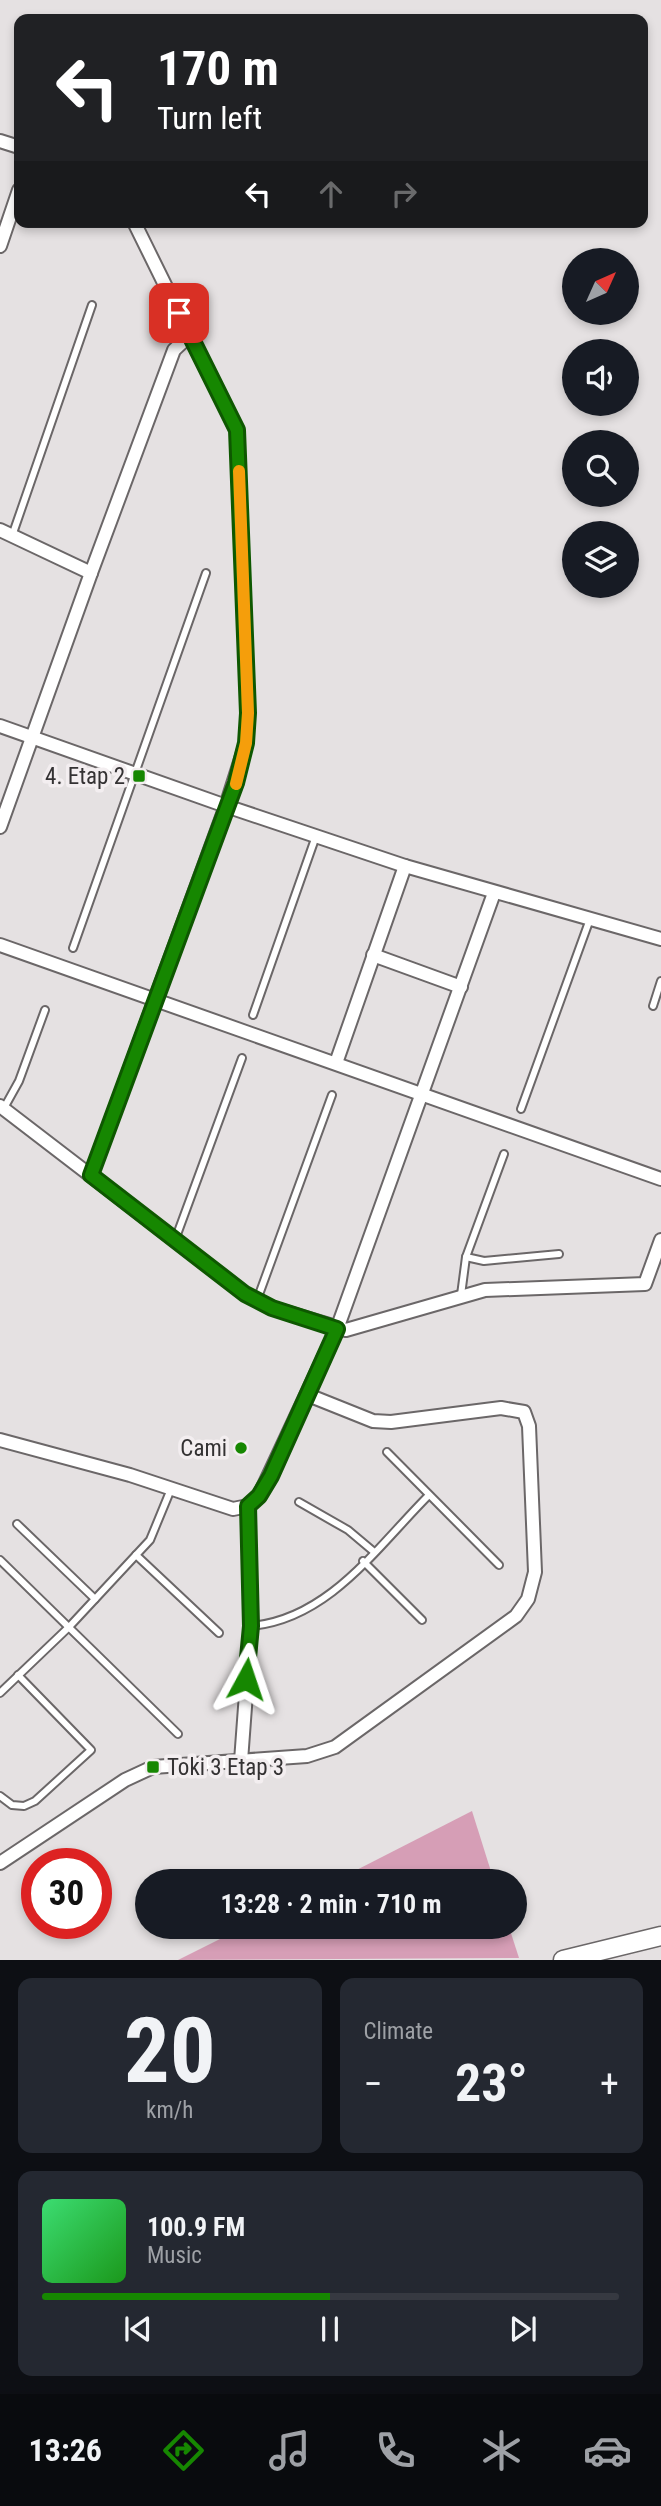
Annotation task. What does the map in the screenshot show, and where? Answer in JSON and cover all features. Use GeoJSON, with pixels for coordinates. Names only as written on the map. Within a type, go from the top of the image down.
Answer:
{"type":"FeatureCollection","features":[{"type":"Feature","properties":{"kind":"main road"},"geometry":{"type":"LineString","coordinates":[[564,1960],[661,1936]]}},
{"type":"Feature","properties":{"kind":"street"},"geometry":{"type":"LineString","coordinates":[[0,246],[14,205]]}},
{"type":"Feature","properties":{"kind":"street"},"geometry":{"type":"LineString","coordinates":[[91,1175],[226,806],[246,743],[248,713],[237,430],[137,228]]}},
{"type":"Feature","properties":{"kind":"street"},"geometry":{"type":"LineString","coordinates":[[0,827],[174,350],[190,335]]}},
{"type":"Feature","properties":{"kind":"street"},"geometry":{"type":"LineString","coordinates":[[6,533],[91,573]]}},
{"type":"Feature","properties":{"kind":"street"},"geometry":{"type":"LineString","coordinates":[[0,726],[405,866],[661,939]]}},
{"type":"Feature","properties":{"kind":"street"},"geometry":{"type":"LineString","coordinates":[[335,1063],[405,866]]}},
{"type":"Feature","properties":{"kind":"street"},"geometry":{"type":"LineString","coordinates":[[0,1440],[233,1509],[248,1506],[259,1496],[309,1395],[337,1329],[494,893]]}},
{"type":"Feature","properties":{"kind":"street"},"geometry":{"type":"LineString","coordinates":[[0,945],[661,1179]]}},
{"type":"Feature","properties":{"kind":"street"},"geometry":{"type":"LineString","coordinates":[[373,955],[461,987]]}},
{"type":"Feature","properties":{"kind":"street"},"geometry":{"type":"LineString","coordinates":[[2,1107],[257,1300],[337,1329],[355,1329],[461,1295],[510,1287],[645,1284],[661,1240]]}},
{"type":"Feature","properties":{"kind":"street"},"geometry":{"type":"LineString","coordinates":[[0,1863],[125,1780],[153,1767],[307,1756],[335,1747],[516,1616],[528,1600],[535,1572],[528,1426],[524,1412],[501,1408],[391,1422],[373,1421],[309,1395]]}},
{"type":"Feature","properties":{"kind":"street"},"geometry":{"type":"LineString","coordinates":[[241,1761],[251,1626],[248,1506]]}},
{"type":"Feature","properties":{"kind":"lane"},"geometry":{"type":"LineString","coordinates":[[6,533],[92,305]]}},
{"type":"Feature","properties":{"kind":"lane"},"geometry":{"type":"LineString","coordinates":[[73,948],[206,573]]}},
{"type":"Feature","properties":{"kind":"lane"},"geometry":{"type":"LineString","coordinates":[[253,1015],[316,836]]}},
{"type":"Feature","properties":{"kind":"lane"},"geometry":{"type":"LineString","coordinates":[[521,1109],[590,919]]}},
{"type":"Feature","properties":{"kind":"lane"},"geometry":{"type":"LineString","coordinates":[[653,1006],[661,981]]}},
{"type":"Feature","properties":{"kind":"lane"},"geometry":{"type":"LineString","coordinates":[[2,1107],[19,1081],[45,1010]]}},
{"type":"Feature","properties":{"kind":"lane"},"geometry":{"type":"LineString","coordinates":[[175,1240],[242,1058]]}},
{"type":"Feature","properties":{"kind":"lane"},"geometry":{"type":"LineString","coordinates":[[257,1300],[332,1095]]}},
{"type":"Feature","properties":{"kind":"lane"},"geometry":{"type":"LineString","coordinates":[[461,1295],[466,1257],[504,1154]]}},
{"type":"Feature","properties":{"kind":"lane"},"geometry":{"type":"LineString","coordinates":[[466,1257],[484,1261],[559,1254]]}},
{"type":"Feature","properties":{"kind":"lane"},"geometry":{"type":"LineString","coordinates":[[387,1452],[499,1565]]}},
{"type":"Feature","properties":{"kind":"lane"},"geometry":{"type":"LineString","coordinates":[[0,1693],[69,1627],[158,1529],[171,1489]]}},
{"type":"Feature","properties":{"kind":"lane"},"geometry":{"type":"LineString","coordinates":[[251,1626],[288,1619],[327,1598],[429,1495]]}},
{"type":"Feature","properties":{"kind":"lane"},"geometry":{"type":"LineString","coordinates":[[299,1502],[348,1530],[373,1551]]}},
{"type":"Feature","properties":{"kind":"lane"},"geometry":{"type":"LineString","coordinates":[[17,1524],[95,1599]]}},
{"type":"Feature","properties":{"kind":"lane"},"geometry":{"type":"LineString","coordinates":[[136,1555],[219,1633]]}},
{"type":"Feature","properties":{"kind":"lane"},"geometry":{"type":"LineString","coordinates":[[0,1560],[178,1734]]}},
{"type":"Feature","properties":{"kind":"lane"},"geometry":{"type":"LineString","coordinates":[[363,1561],[422,1620]]}},
{"type":"Feature","properties":{"kind":"lane"},"geometry":{"type":"LineString","coordinates":[[0,1796],[12,1805],[30,1805],[91,1750],[18,1675]]}},
{"type":"Feature","properties":{"kind":"shaded area"},"geometry":{"type":"Polygon","coordinates":[[[472,1811],[490,1869],[358,1869],[472,1811]]]}},
{"type":"Feature","properties":{"kind":"shaded area"},"geometry":{"type":"Polygon","coordinates":[[[220,1939],[513,1939],[519,1958],[178,1960],[220,1939]]]}},
{"type":"Feature","properties":{"kind":"slow traffic"},"geometry":{"type":"LineString","coordinates":[[236,784],[246,743],[248,713],[239,471]]}},
{"type":"Feature","properties":{"kind":"place","name":"4. Etap 2"},"geometry":{"type":"Point","coordinates":[139,776]}},
{"type":"Feature","properties":{"kind":"place","name":"Cami"},"geometry":{"type":"Point","coordinates":[241,1448]}},
{"type":"Feature","properties":{"kind":"place","name":"Toki 3 Etap 3"},"geometry":{"type":"Point","coordinates":[153,1767]}},
{"type":"Feature","properties":{"kind":"route"},"geometry":{"type":"LineString","coordinates":[[179,313],[237,430],[248,713],[246,743],[236,783],[91,1175],[245,1294],[272,1308],[337,1329],[271,1476],[259,1496],[248,1506],[251,1626],[246,1679]]}}]}
